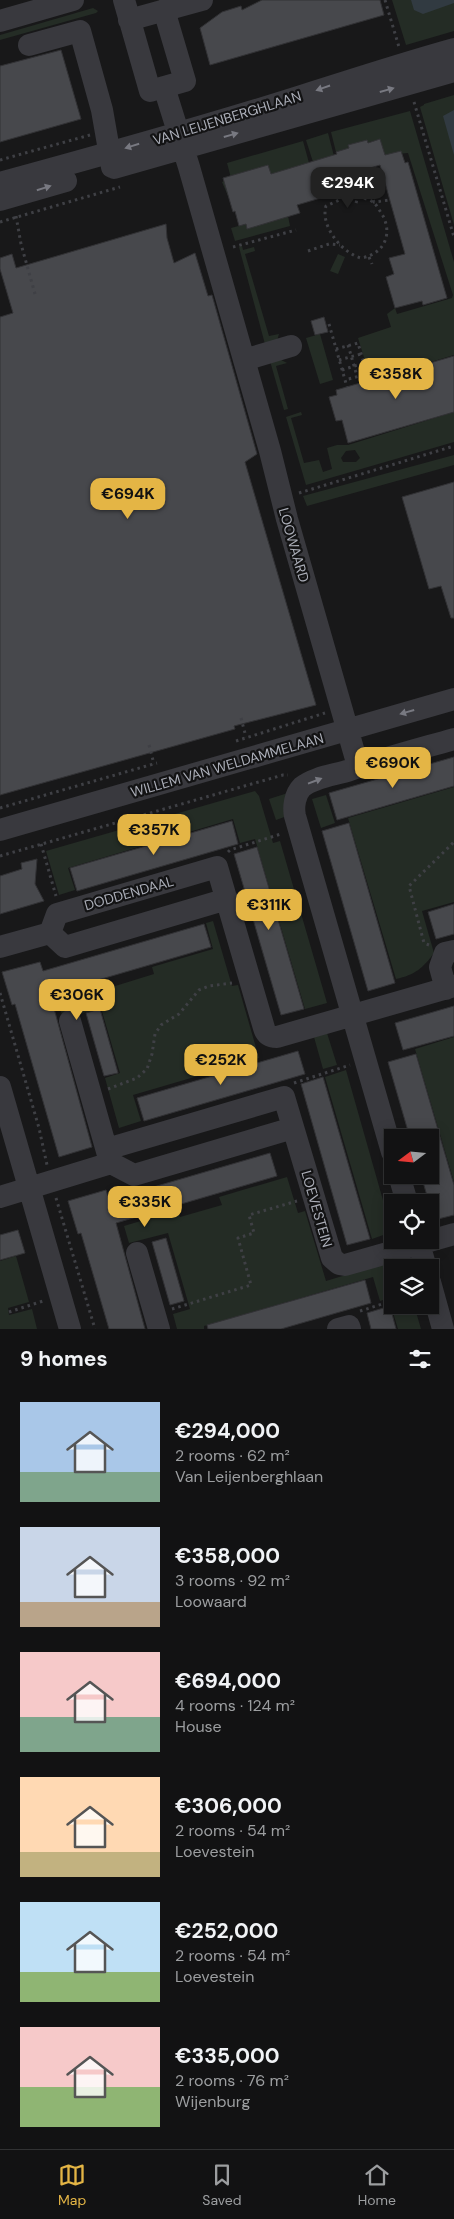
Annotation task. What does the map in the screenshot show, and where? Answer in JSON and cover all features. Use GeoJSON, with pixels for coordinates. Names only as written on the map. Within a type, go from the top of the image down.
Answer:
{"type":"FeatureCollection","features":[{"type":"Feature","properties":{"kind":"street"},"geometry":{"type":"LineString","coordinates":[[0,22],[73,0]]}},
{"type":"Feature","properties":{"kind":"street"},"geometry":{"type":"LineString","coordinates":[[164,10],[185,81],[150,90],[126,10],[164,10],[202,0]]}},
{"type":"Feature","properties":{"kind":"street"},"geometry":{"type":"LineString","coordinates":[[29,45],[80,31],[102,110],[110,161]]}},
{"type":"Feature","properties":{"kind":"street","name":"VAN LEIJENBERGHLAAN"},"geometry":{"type":"LineString","coordinates":[[182,140],[350,79],[454,50]]}},
{"type":"Feature","properties":{"kind":"street","name":"VAN LEIJENBERGHLAAN"},"geometry":{"type":"LineString","coordinates":[[7,196],[110,161],[182,140],[454,70]]}},
{"type":"Feature","properties":{"kind":"street","name":"LOOWAARD"},"geometry":{"type":"LineString","coordinates":[[164,87],[182,140],[281,498],[358,766]]}},
{"type":"Feature","properties":{"kind":"street"},"geometry":{"type":"LineString","coordinates":[[244,360],[291,346]]}},
{"type":"Feature","properties":{"kind":"street","name":"WILLEM VAN WELDAMMELAAN"},"geometry":{"type":"LineString","coordinates":[[0,830],[454,699]]}},
{"type":"Feature","properties":{"kind":"street"},"geometry":{"type":"LineString","coordinates":[[386,1129],[296,822],[296,797],[302,787],[312,781],[454,739]]}},
{"type":"Feature","properties":{"kind":"street"},"geometry":{"type":"LineString","coordinates":[[217,867],[266,1033],[271,1037],[277,1038],[450,988],[440,967],[450,952]]}},
{"type":"Feature","properties":{"kind":"street","name":"DODDENDAAL"},"geometry":{"type":"LineString","coordinates":[[61,913],[217,867]]}},
{"type":"Feature","properties":{"kind":"street"},"geometry":{"type":"LineString","coordinates":[[50,933],[66,947],[227,899]]}},
{"type":"Feature","properties":{"kind":"street"},"geometry":{"type":"LineString","coordinates":[[50,933],[57,914],[61,913]]}},
{"type":"Feature","properties":{"kind":"street"},"geometry":{"type":"LineString","coordinates":[[0,947],[50,933]]}},
{"type":"Feature","properties":{"kind":"street"},"geometry":{"type":"LineString","coordinates":[[70,1021],[109,1156],[134,1175],[293,1128]]}},
{"type":"Feature","properties":{"kind":"street"},"geometry":{"type":"LineString","coordinates":[[0,1087],[70,1329]]}},
{"type":"Feature","properties":{"kind":"street"},"geometry":{"type":"LineString","coordinates":[[0,1197],[29,1188],[109,1156],[284,1098]]}},
{"type":"Feature","properties":{"kind":"street","name":"LOEVESTEIN"},"geometry":{"type":"LineString","coordinates":[[284,1098],[332,1258],[339,1264],[345,1265],[396,1249]]}},
{"type":"Feature","properties":{"kind":"street"},"geometry":{"type":"LineString","coordinates":[[439,1237],[454,1234]]}},
{"type":"Feature","properties":{"kind":"street"},"geometry":{"type":"LineString","coordinates":[[137,1253],[157,1322]]}},
{"type":"Feature","properties":{"kind":"street"},"geometry":{"type":"LineString","coordinates":[[439,1312],[444,1329]]}},
{"type":"Feature","properties":{"kind":"path"},"geometry":{"type":"LineString","coordinates":[[385,0],[400,52]]}},
{"type":"Feature","properties":{"kind":"path"},"geometry":{"type":"LineString","coordinates":[[414,100],[454,237]]}},
{"type":"Feature","properties":{"kind":"path"},"geometry":{"type":"LineString","coordinates":[[0,160],[7,196],[35,294]]}},
{"type":"Feature","properties":{"kind":"path"},"geometry":{"type":"LineString","coordinates":[[359,171],[374,202],[382,214],[388,232],[369,257],[361,258],[355,256],[341,245],[327,224],[324,212],[326,206],[344,198],[358,196],[374,202],[390,200]]}},
{"type":"Feature","properties":{"kind":"path"},"geometry":{"type":"LineString","coordinates":[[7,196],[130,184]]}},
{"type":"Feature","properties":{"kind":"path"},"geometry":{"type":"LineString","coordinates":[[0,222],[7,196]]}},
{"type":"Feature","properties":{"kind":"path"},"geometry":{"type":"LineString","coordinates":[[356,203],[358,196]]}},
{"type":"Feature","properties":{"kind":"path"},"geometry":{"type":"LineString","coordinates":[[382,214],[384,202]]}},
{"type":"Feature","properties":{"kind":"path"},"geometry":{"type":"LineString","coordinates":[[233,247],[296,230]]}},
{"type":"Feature","properties":{"kind":"path"},"geometry":{"type":"LineString","coordinates":[[308,250],[328,244],[341,245]]}},
{"type":"Feature","properties":{"kind":"path"},"geometry":{"type":"LineString","coordinates":[[369,257],[372,264]]}},
{"type":"Feature","properties":{"kind":"path"},"geometry":{"type":"LineString","coordinates":[[329,324],[347,386]]}},
{"type":"Feature","properties":{"kind":"path"},"geometry":{"type":"LineString","coordinates":[[336,349],[358,343],[364,363],[367,374],[345,380]]}},
{"type":"Feature","properties":{"kind":"path"},"geometry":{"type":"LineString","coordinates":[[348,345],[357,376]]}},
{"type":"Feature","properties":{"kind":"path"},"geometry":{"type":"LineString","coordinates":[[339,360],[361,354]]}},
{"type":"Feature","properties":{"kind":"path"},"geometry":{"type":"LineString","coordinates":[[342,370],[364,363]]}},
{"type":"Feature","properties":{"kind":"path"},"geometry":{"type":"LineString","coordinates":[[281,498],[454,446]]}},
{"type":"Feature","properties":{"kind":"path"},"geometry":{"type":"LineString","coordinates":[[241,718],[246,737]]}},
{"type":"Feature","properties":{"kind":"path"},"geometry":{"type":"LineString","coordinates":[[148,745],[154,764]]}},
{"type":"Feature","properties":{"kind":"path"},"geometry":{"type":"LineString","coordinates":[[0,856],[283,775],[287,775],[302,787]]}},
{"type":"Feature","properties":{"kind":"path"},"geometry":{"type":"LineString","coordinates":[[217,867],[230,850],[296,822]]}},
{"type":"Feature","properties":{"kind":"path"},"geometry":{"type":"LineString","coordinates":[[450,952],[424,943],[409,886],[454,842]]}},
{"type":"Feature","properties":{"kind":"path"},"geometry":{"type":"LineString","coordinates":[[41,844],[61,913]]}},
{"type":"Feature","properties":{"kind":"path"},"geometry":{"type":"LineString","coordinates":[[91,1095],[124,1085],[137,1078],[147,1069],[152,1054],[155,1034],[161,1025],[179,1014],[199,990],[209,986],[250,979]]}},
{"type":"Feature","properties":{"kind":"path"},"geometry":{"type":"LineString","coordinates":[[284,1098],[295,1081],[366,1060]]}},
{"type":"Feature","properties":{"kind":"path"},"geometry":{"type":"LineString","coordinates":[[157,1322],[250,1286],[238,1238],[254,1233],[249,1215],[314,1197]]}},
{"type":"Feature","properties":{"kind":"path"},"geometry":{"type":"LineString","coordinates":[[8,1312],[44,1301]]}},
{"type":"Feature","properties":{"kind":"path"},"geometry":{"type":"LineString","coordinates":[[346,1328],[360,1311],[384,1304]]}},
{"type":"Feature","properties":{"kind":"shaded area"},"geometry":{"type":"Polygon","coordinates":[[[392,0],[454,0],[454,31],[406,45],[392,0]]]}},
{"type":"Feature","properties":{"kind":"shaded area"},"geometry":{"type":"Polygon","coordinates":[[[411,0],[454,0],[454,3],[423,14],[414,10],[411,0]]]}},
{"type":"Feature","properties":{"kind":"shaded area"},"geometry":{"type":"Polygon","coordinates":[[[93,8],[98,11],[96,13],[0,40],[0,35],[93,8]]]}},
{"type":"Feature","properties":{"kind":"shaded area"},"geometry":{"type":"Polygon","coordinates":[[[454,95],[454,225],[420,107],[454,95]]]}},
{"type":"Feature","properties":{"kind":"shaded area"},"geometry":{"type":"Polygon","coordinates":[[[454,110],[454,155],[443,116],[454,110]]]}},
{"type":"Feature","properties":{"kind":"shaded area"},"geometry":{"type":"Polygon","coordinates":[[[410,111],[454,262],[454,355],[371,380],[358,338],[391,327],[387,314],[395,308],[397,314],[452,298],[453,295],[408,153],[385,155],[380,139],[336,152],[331,132],[410,111]]]}},
{"type":"Feature","properties":{"kind":"shaded area"},"geometry":{"type":"Polygon","coordinates":[[[328,133],[335,160],[313,162],[306,140],[328,133]]]}},
{"type":"Feature","properties":{"kind":"shaded area"},"geometry":{"type":"Polygon","coordinates":[[[303,141],[309,163],[286,170],[228,196],[222,182],[231,178],[227,163],[303,141]]]}},
{"type":"Feature","properties":{"kind":"shaded area"},"geometry":{"type":"Polygon","coordinates":[[[288,216],[290,226],[235,241],[231,228],[246,224],[247,228],[288,216]]]}},
{"type":"Feature","properties":{"kind":"shaded area"},"geometry":{"type":"Polygon","coordinates":[[[242,246],[243,250],[254,247],[255,251],[245,254],[269,336],[279,334],[276,344],[266,348],[239,247],[242,246]]]}},
{"type":"Feature","properties":{"kind":"shaded area"},"geometry":{"type":"Polygon","coordinates":[[[338,254],[345,257],[338,274],[330,271],[338,254]]]}},
{"type":"Feature","properties":{"kind":"shaded area"},"geometry":{"type":"Polygon","coordinates":[[[320,334],[333,380],[320,384],[306,338],[320,334]]]}},
{"type":"Feature","properties":{"kind":"shaded area"},"geometry":{"type":"Polygon","coordinates":[[[279,359],[287,363],[276,366],[288,409],[284,410],[270,361],[279,359]]]}},
{"type":"Feature","properties":{"kind":"shaded area"},"geometry":{"type":"Polygon","coordinates":[[[301,412],[302,415],[291,418],[304,463],[319,460],[323,472],[332,469],[327,448],[337,445],[348,445],[454,412],[454,442],[306,485],[286,417],[301,412]],[[355,450],[346,451],[341,458],[343,462],[356,462],[360,458],[355,450]]]}},
{"type":"Feature","properties":{"kind":"shaded area"},"geometry":{"type":"Polygon","coordinates":[[[454,455],[454,465],[307,506],[303,496],[454,455]]]}},
{"type":"Feature","properties":{"kind":"shaded area"},"geometry":{"type":"Polygon","coordinates":[[[454,787],[454,902],[422,911],[434,953],[418,970],[396,979],[348,818],[454,787]]]}},
{"type":"Feature","properties":{"kind":"shaded area"},"geometry":{"type":"Polygon","coordinates":[[[255,791],[259,796],[273,843],[280,841],[327,1003],[305,1009],[255,839],[240,843],[233,819],[68,868],[75,890],[59,895],[46,851],[255,791]]]}},
{"type":"Feature","properties":{"kind":"shaded area"},"geometry":{"type":"Polygon","coordinates":[[[291,792],[287,816],[276,820],[269,799],[291,792]]]}},
{"type":"Feature","properties":{"kind":"shaded area"},"geometry":{"type":"Polygon","coordinates":[[[326,795],[335,823],[321,828],[312,799],[326,795]]]}},
{"type":"Feature","properties":{"kind":"shaded area"},"geometry":{"type":"Polygon","coordinates":[[[213,921],[232,986],[238,985],[259,1058],[133,1095],[141,1121],[119,1128],[105,1078],[120,1073],[101,1008],[63,1019],[57,997],[110,982],[112,987],[154,974],[152,967],[213,949],[206,923],[213,921]]]}},
{"type":"Feature","properties":{"kind":"shaded area"},"geometry":{"type":"Polygon","coordinates":[[[327,1033],[337,1065],[323,1069],[314,1037],[327,1033]]]}},
{"type":"Feature","properties":{"kind":"shaded area"},"geometry":{"type":"Polygon","coordinates":[[[454,1037],[454,1182],[439,1129],[415,1049],[454,1037]]]}},
{"type":"Feature","properties":{"kind":"shaded area"},"geometry":{"type":"Polygon","coordinates":[[[346,1070],[384,1204],[384,1235],[372,1239],[325,1077],[346,1070]]]}},
{"type":"Feature","properties":{"kind":"shaded area"},"geometry":{"type":"Polygon","coordinates":[[[287,1177],[298,1213],[305,1211],[326,1281],[384,1263],[384,1300],[380,1301],[373,1277],[204,1326],[204,1329],[177,1329],[173,1314],[190,1309],[168,1233],[129,1243],[124,1226],[177,1210],[180,1217],[222,1205],[219,1197],[287,1177]]]}},
{"type":"Feature","properties":{"kind":"shaded area"},"geometry":{"type":"Polygon","coordinates":[[[16,1256],[29,1302],[8,1308],[9,1315],[32,1309],[37,1329],[0,1329],[0,1261],[16,1256]]]}},
{"type":"Feature","properties":{"kind":"shaded area"},"geometry":{"type":"Polygon","coordinates":[[[393,1314],[417,1314],[421,1329],[398,1329],[393,1314]]]}},
{"type":"Feature","properties":{"kind":"building"},"geometry":{"type":"Polygon","coordinates":[[[262,0],[380,0],[384,15],[210,65],[200,28],[222,12],[241,6],[242,10],[262,0]]]}},
{"type":"Feature","properties":{"kind":"building"},"geometry":{"type":"Polygon","coordinates":[[[61,50],[81,119],[0,142],[0,66],[61,50]]]}},
{"type":"Feature","properties":{"kind":"building"},"geometry":{"type":"Polygon","coordinates":[[[380,139],[385,155],[401,151],[405,163],[408,162],[447,298],[423,305],[422,301],[395,308],[386,277],[394,274],[389,258],[405,254],[380,165],[347,175],[351,189],[297,205],[300,213],[247,229],[246,224],[239,226],[235,211],[233,212],[223,178],[268,165],[271,174],[337,154],[336,152],[349,148],[348,145],[367,140],[368,143],[380,139]]]}},
{"type":"Feature","properties":{"kind":"building"},"geometry":{"type":"Polygon","coordinates":[[[166,224],[167,238],[174,263],[195,253],[208,296],[212,295],[257,454],[245,462],[316,705],[234,726],[235,729],[0,795],[0,317],[13,313],[0,269],[0,258],[12,254],[16,268],[166,224]]]}},
{"type":"Feature","properties":{"kind":"building"},"geometry":{"type":"Polygon","coordinates":[[[324,317],[328,332],[315,335],[311,321],[324,317]]]}},
{"type":"Feature","properties":{"kind":"building"},"geometry":{"type":"Polygon","coordinates":[[[454,356],[454,412],[348,443],[342,420],[336,421],[329,397],[337,395],[336,390],[454,356]]]}},
{"type":"Feature","properties":{"kind":"building"},"geometry":{"type":"Polygon","coordinates":[[[454,482],[454,618],[451,618],[441,586],[429,589],[402,497],[454,482]]]}},
{"type":"Feature","properties":{"kind":"building"},"geometry":{"type":"Polygon","coordinates":[[[454,757],[454,786],[337,820],[329,793],[454,757]]]}},
{"type":"Feature","properties":{"kind":"building"},"geometry":{"type":"Polygon","coordinates":[[[232,821],[238,844],[77,891],[70,868],[232,821]]]}},
{"type":"Feature","properties":{"kind":"building"},"geometry":{"type":"Polygon","coordinates":[[[349,823],[395,983],[368,991],[322,831],[349,823]]]}},
{"type":"Feature","properties":{"kind":"building"},"geometry":{"type":"Polygon","coordinates":[[[257,847],[304,1009],[281,1015],[234,854],[257,847]]]}},
{"type":"Feature","properties":{"kind":"building"},"geometry":{"type":"Polygon","coordinates":[[[37,859],[35,884],[44,901],[0,914],[0,876],[22,869],[21,863],[37,859]]]}},
{"type":"Feature","properties":{"kind":"building"},"geometry":{"type":"Polygon","coordinates":[[[454,904],[454,934],[436,939],[428,912],[454,904]]]}},
{"type":"Feature","properties":{"kind":"building"},"geometry":{"type":"Polygon","coordinates":[[[204,924],[211,947],[50,994],[92,1147],[59,1157],[15,1004],[12,1005],[2,972],[40,962],[43,971],[204,924]]]}},
{"type":"Feature","properties":{"kind":"building"},"geometry":{"type":"Polygon","coordinates":[[[454,1006],[454,1036],[403,1050],[395,1023],[454,1006]]]}},
{"type":"Feature","properties":{"kind":"building"},"geometry":{"type":"Polygon","coordinates":[[[100,1009],[118,1073],[104,1076],[86,1013],[100,1009]]]}},
{"type":"Feature","properties":{"kind":"building"},"geometry":{"type":"Polygon","coordinates":[[[298,1051],[305,1074],[144,1121],[137,1098],[298,1051]]]}},
{"type":"Feature","properties":{"kind":"building"},"geometry":{"type":"Polygon","coordinates":[[[416,1054],[438,1129],[407,1129],[388,1062],[416,1054]]]}},
{"type":"Feature","properties":{"kind":"building"},"geometry":{"type":"Polygon","coordinates":[[[323,1077],[370,1239],[347,1245],[301,1084],[323,1077]]]}},
{"type":"Feature","properties":{"kind":"building"},"geometry":{"type":"Polygon","coordinates":[[[439,1133],[454,1185],[454,1215],[439,1219],[439,1194],[426,1194],[424,1184],[439,1184],[439,1133]]]}},
{"type":"Feature","properties":{"kind":"building"},"geometry":{"type":"Polygon","coordinates":[[[270,1153],[277,1176],[116,1223],[145,1329],[109,1329],[81,1233],[78,1234],[68,1201],[106,1190],[109,1200],[270,1153]]]}},
{"type":"Feature","properties":{"kind":"building"},"geometry":{"type":"Polygon","coordinates":[[[18,1230],[25,1253],[0,1260],[0,1235],[18,1230]]]}},
{"type":"Feature","properties":{"kind":"building"},"geometry":{"type":"Polygon","coordinates":[[[166,1238],[184,1301],[170,1305],[152,1242],[166,1238]]]}},
{"type":"Feature","properties":{"kind":"building"},"geometry":{"type":"Polygon","coordinates":[[[365,1280],[371,1303],[281,1329],[208,1329],[207,1325],[365,1280]]]}},
{"type":"Feature","properties":{"kind":"building"},"geometry":{"type":"Polygon","coordinates":[[[384,1308],[384,1314],[392,1314],[396,1329],[371,1329],[367,1313],[384,1308]]]}}]}
